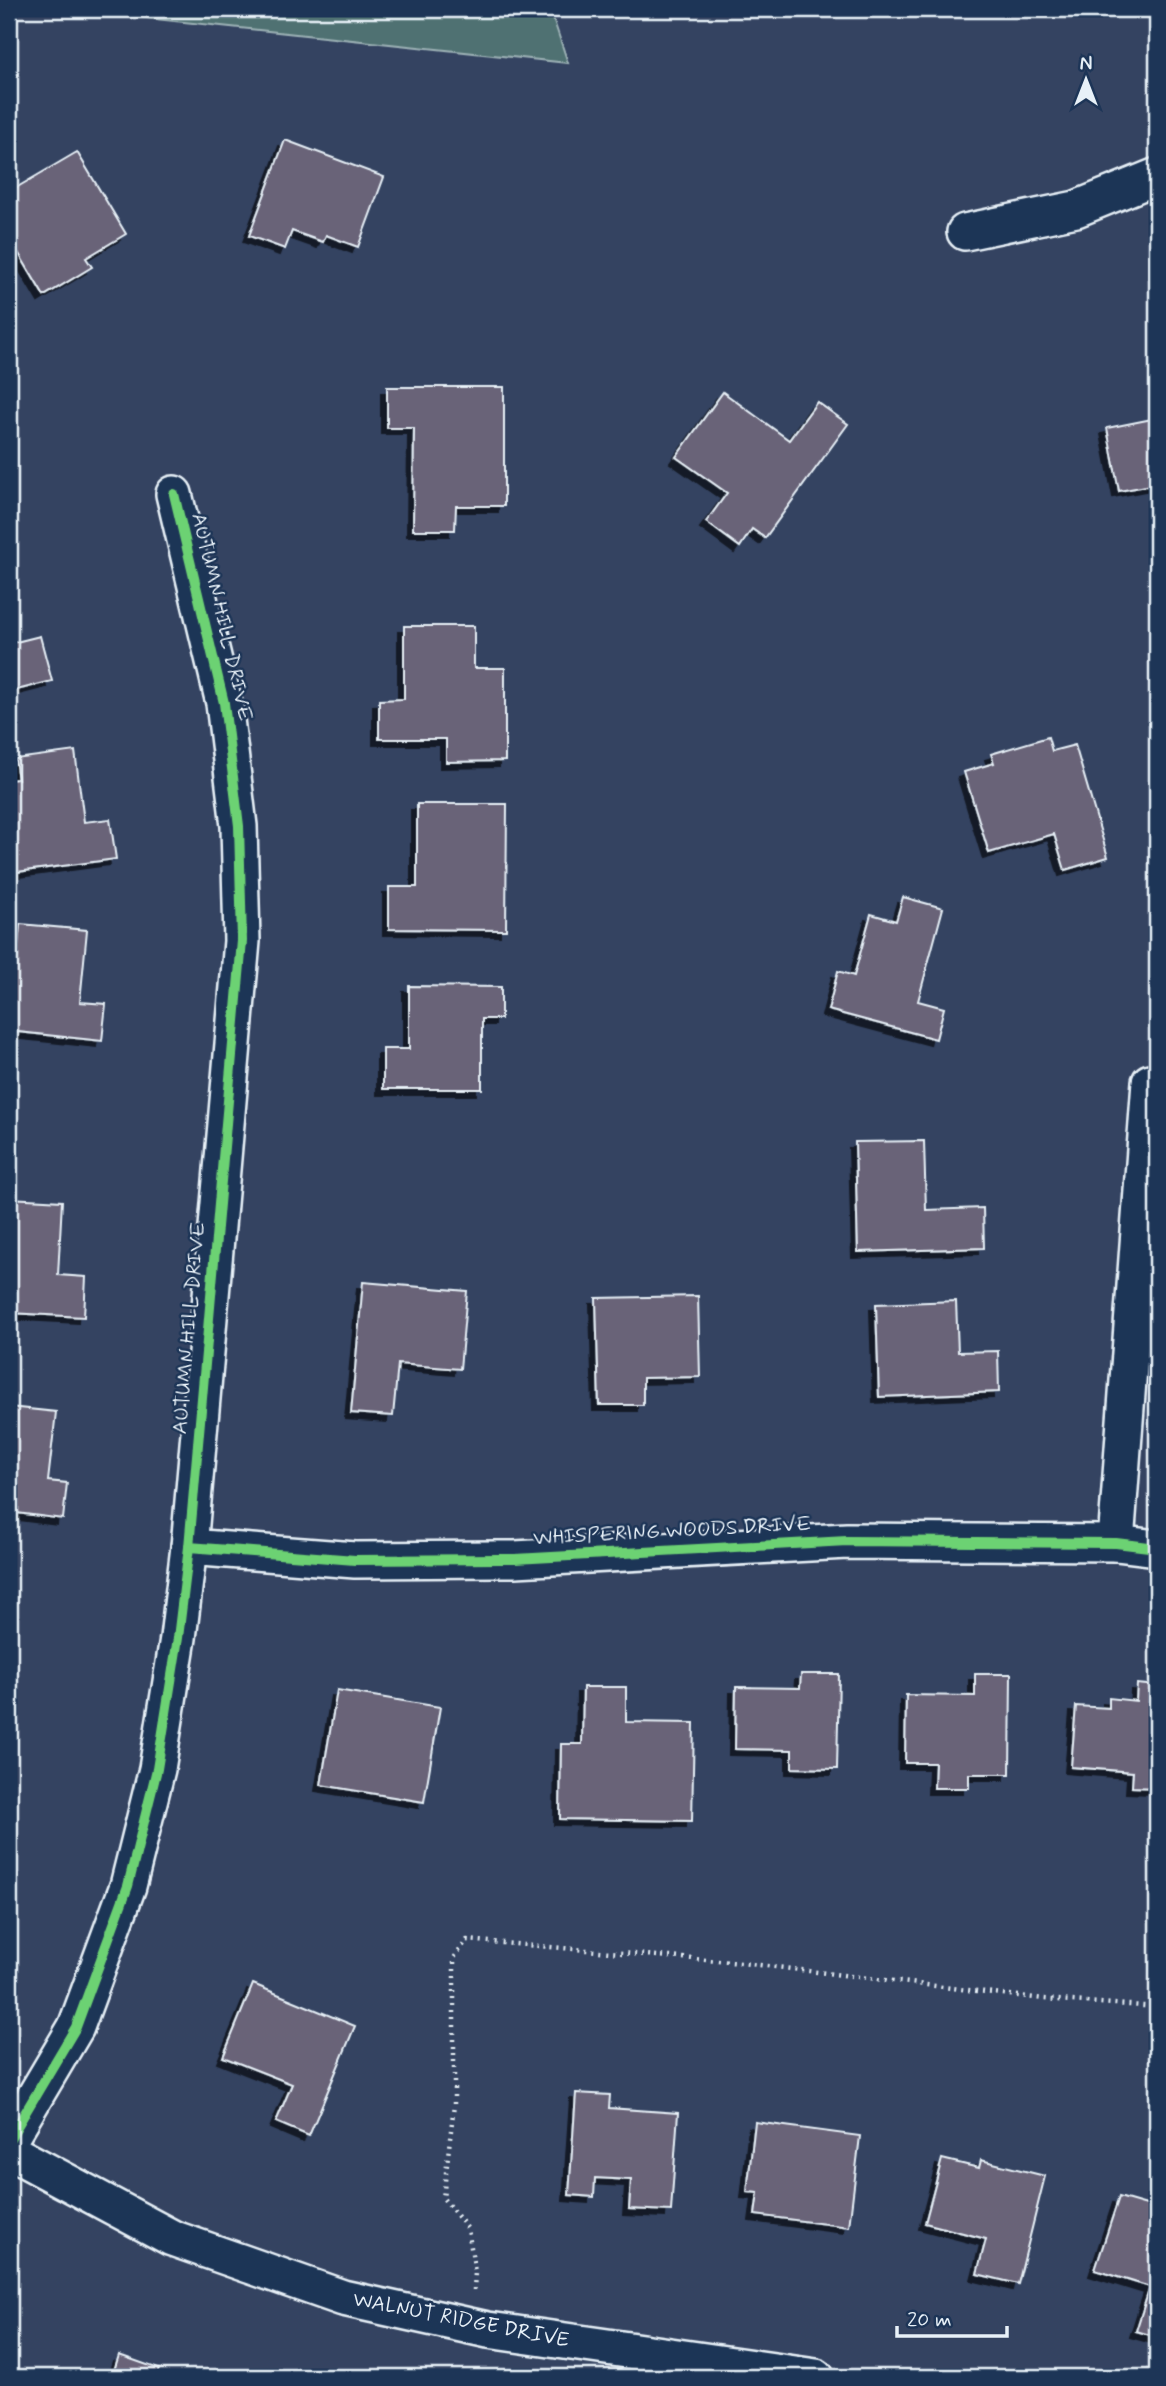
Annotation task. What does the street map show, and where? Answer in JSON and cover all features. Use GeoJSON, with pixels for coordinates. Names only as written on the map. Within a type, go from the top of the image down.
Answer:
{"type":"FeatureCollection","features":[{"type":"Feature","properties":{"kind":"street"},"geometry":{"type":"LineString","coordinates":[[965,232],[1076,209],[1157,176]]}},
{"type":"Feature","properties":{"kind":"street","name":"AUTUMN HILL DRIVE"},"geometry":{"type":"LineString","coordinates":[[9,2140],[76,2027],[128,1886],[158,1769],[189,1547],[243,942],[239,826],[224,703],[174,494]]}},
{"type":"Feature","properties":{"kind":"street"},"geometry":{"type":"LineString","coordinates":[[1116,1543],[1150,1082]]}},
{"type":"Feature","properties":{"kind":"street","name":"WHISPERING WOODS DRIVE"},"geometry":{"type":"LineString","coordinates":[[189,1547],[355,1560],[514,1559],[847,1541],[1116,1543],[1157,1548]]}},
{"type":"Feature","properties":{"kind":"street","name":"WALNUT RIDGE DRIVE"},"geometry":{"type":"LineString","coordinates":[[9,2151],[172,2238],[343,2298],[488,2330],[816,2377]]}},
{"type":"Feature","properties":{"kind":"path"},"geometry":{"type":"LineString","coordinates":[[470,2326],[475,2272],[468,2229],[443,2198],[454,2105],[454,1958],[467,1940],[742,1963],[1044,1998],[1157,2007]]}},
{"type":"Feature","properties":{"kind":"green space"},"geometry":{"type":"Polygon","coordinates":[[[62,9],[550,9],[568,63],[62,9]]]}},
{"type":"Feature","properties":{"kind":"building"},"geometry":{"type":"Polygon","coordinates":[[[285,140],[384,177],[358,247],[326,235],[323,242],[292,231],[285,249],[249,236],[285,140]]]}},
{"type":"Feature","properties":{"kind":"building"},"geometry":{"type":"Polygon","coordinates":[[[77,152],[126,234],[86,258],[92,267],[44,296],[9,237],[9,192],[77,152]]]}},
{"type":"Feature","properties":{"kind":"building"},"geometry":{"type":"Polygon","coordinates":[[[387,387],[504,387],[504,506],[456,506],[455,530],[413,530],[414,428],[387,428],[387,387]]]}},
{"type":"Feature","properties":{"kind":"building"},"geometry":{"type":"Polygon","coordinates":[[[723,392],[789,440],[817,402],[848,424],[765,538],[752,529],[740,547],[706,522],[727,493],[676,457],[723,392]]]}},
{"type":"Feature","properties":{"kind":"building"},"geometry":{"type":"Polygon","coordinates":[[[1157,418],[1157,484],[1119,491],[1107,428],[1157,418]]]}},
{"type":"Feature","properties":{"kind":"building"},"geometry":{"type":"Polygon","coordinates":[[[404,626],[474,626],[474,668],[505,668],[505,761],[446,762],[446,739],[379,739],[379,700],[404,699],[404,626]]]}},
{"type":"Feature","properties":{"kind":"building"},"geometry":{"type":"Polygon","coordinates":[[[9,632],[12,643],[40,636],[52,681],[9,692],[9,632]]]}},
{"type":"Feature","properties":{"kind":"building"},"geometry":{"type":"Polygon","coordinates":[[[1048,737],[1052,751],[1075,745],[1108,857],[1065,870],[1054,834],[989,853],[964,772],[994,763],[991,754],[1048,737]]]}},
{"type":"Feature","properties":{"kind":"building"},"geometry":{"type":"Polygon","coordinates":[[[75,751],[84,822],[110,819],[116,859],[9,873],[9,780],[18,779],[15,759],[75,751]]]}},
{"type":"Feature","properties":{"kind":"building"},"geometry":{"type":"Polygon","coordinates":[[[417,804],[507,804],[506,930],[389,929],[389,887],[417,887],[417,804]]]}},
{"type":"Feature","properties":{"kind":"building"},"geometry":{"type":"Polygon","coordinates":[[[903,897],[943,908],[918,1001],[944,1008],[936,1039],[828,1010],[838,971],[854,976],[871,914],[896,921],[903,897]]]}},
{"type":"Feature","properties":{"kind":"building"},"geometry":{"type":"Polygon","coordinates":[[[20,924],[87,930],[80,1002],[106,1004],[102,1041],[9,1031],[9,957],[17,958],[20,924]]]}},
{"type":"Feature","properties":{"kind":"building"},"geometry":{"type":"Polygon","coordinates":[[[409,986],[501,987],[501,1019],[482,1019],[482,1089],[383,1089],[383,1049],[409,1049],[409,986]]]}},
{"type":"Feature","properties":{"kind":"building"},"geometry":{"type":"Polygon","coordinates":[[[924,1141],[926,1210],[983,1208],[984,1248],[858,1252],[855,1142],[924,1141]]]}},
{"type":"Feature","properties":{"kind":"building"},"geometry":{"type":"Polygon","coordinates":[[[9,1198],[62,1201],[58,1275],[86,1277],[84,1317],[9,1313],[9,1198]]]}},
{"type":"Feature","properties":{"kind":"building"},"geometry":{"type":"Polygon","coordinates":[[[363,1282],[467,1291],[460,1369],[398,1364],[393,1416],[351,1413],[363,1282]]]}},
{"type":"Feature","properties":{"kind":"building"},"geometry":{"type":"Polygon","coordinates":[[[698,1296],[700,1377],[643,1378],[643,1405],[599,1405],[596,1298],[698,1296]]]}},
{"type":"Feature","properties":{"kind":"building"},"geometry":{"type":"Polygon","coordinates":[[[956,1301],[958,1352],[998,1351],[999,1392],[879,1397],[876,1304],[956,1301]]]}},
{"type":"Feature","properties":{"kind":"building"},"geometry":{"type":"Polygon","coordinates":[[[9,1407],[56,1412],[48,1481],[67,1483],[63,1519],[9,1512],[9,1407]]]}},
{"type":"Feature","properties":{"kind":"building"},"geometry":{"type":"Polygon","coordinates":[[[801,1674],[839,1674],[837,1769],[792,1768],[792,1750],[735,1749],[736,1687],[800,1688],[801,1674]]]}},
{"type":"Feature","properties":{"kind":"building"},"geometry":{"type":"Polygon","coordinates":[[[975,1674],[1011,1674],[1010,1774],[969,1774],[969,1788],[934,1788],[935,1763],[905,1763],[906,1695],[975,1696],[975,1674]]]}},
{"type":"Feature","properties":{"kind":"building"},"geometry":{"type":"Polygon","coordinates":[[[1137,1684],[1157,1686],[1157,1788],[1132,1787],[1133,1772],[1071,1767],[1076,1706],[1109,1708],[1109,1698],[1136,1701],[1137,1684]]]}},
{"type":"Feature","properties":{"kind":"building"},"geometry":{"type":"Polygon","coordinates":[[[583,1687],[626,1687],[626,1722],[694,1723],[692,1821],[560,1819],[561,1744],[582,1744],[583,1687]]]}},
{"type":"Feature","properties":{"kind":"building"},"geometry":{"type":"Polygon","coordinates":[[[337,1690],[440,1707],[424,1802],[321,1785],[337,1690]]]}},
{"type":"Feature","properties":{"kind":"building"},"geometry":{"type":"Polygon","coordinates":[[[253,1984],[355,2026],[309,2136],[276,2122],[292,2084],[223,2057],[253,1984]]]}},
{"type":"Feature","properties":{"kind":"building"},"geometry":{"type":"Polygon","coordinates":[[[576,2093],[610,2095],[609,2108],[678,2113],[671,2211],[629,2209],[631,2180],[595,2178],[594,2197],[569,2195],[576,2093]]]}},
{"type":"Feature","properties":{"kind":"building"},"geometry":{"type":"Polygon","coordinates":[[[755,2122],[860,2136],[849,2227],[755,2215],[758,2193],[747,2192],[755,2122]]]}},
{"type":"Feature","properties":{"kind":"building"},"geometry":{"type":"Polygon","coordinates":[[[942,2159],[979,2168],[981,2160],[1045,2176],[1018,2284],[977,2274],[986,2239],[925,2223],[942,2159]]]}},
{"type":"Feature","properties":{"kind":"building"},"geometry":{"type":"Polygon","coordinates":[[[1119,2197],[1157,2208],[1157,2337],[1136,2331],[1150,2287],[1095,2270],[1119,2197]]]}},
{"type":"Feature","properties":{"kind":"building"},"geometry":{"type":"Polygon","coordinates":[[[119,2355],[159,2369],[156,2377],[112,2377],[119,2355]]]}},
{"type":"Feature","properties":{"kind":"cycle path"},"geometry":{"type":"LineString","coordinates":[[9,2140],[76,2027],[128,1886],[157,1769],[189,1547],[242,941],[239,826],[224,703],[174,494]]}},
{"type":"Feature","properties":{"kind":"cycle path"},"geometry":{"type":"LineString","coordinates":[[189,1547],[355,1560],[515,1559],[847,1541],[1116,1543],[1157,1548]]}}]}
